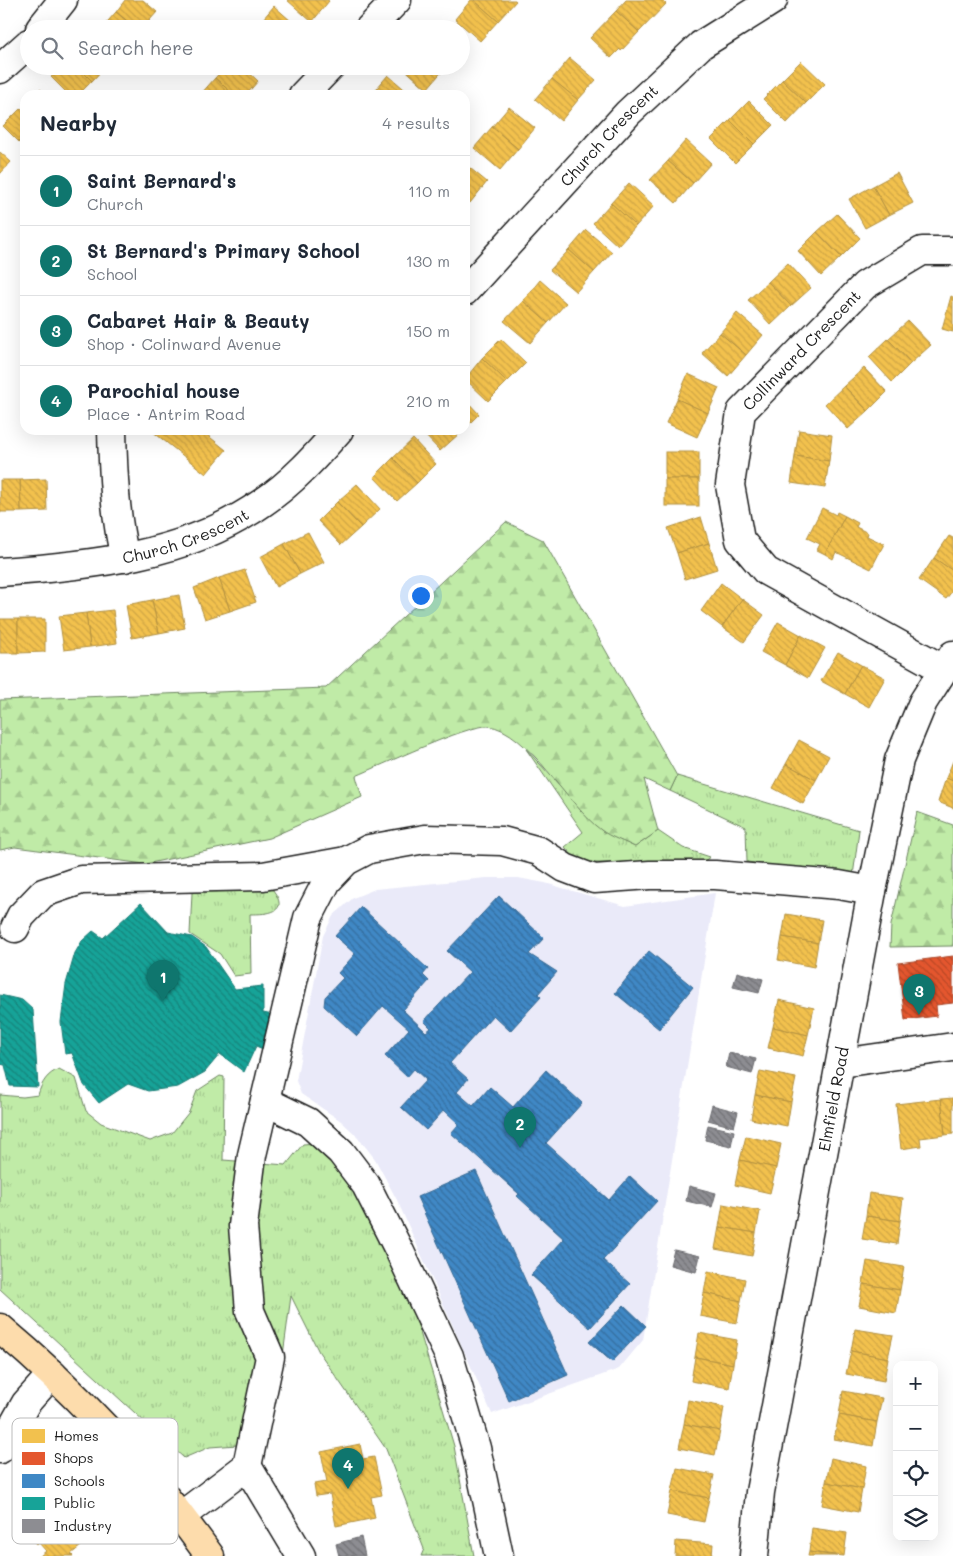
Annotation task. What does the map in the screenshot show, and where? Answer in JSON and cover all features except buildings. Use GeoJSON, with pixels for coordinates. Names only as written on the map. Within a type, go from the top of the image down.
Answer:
{"type":"FeatureCollection","features":[{"type":"Feature","properties":{"kind":"main road"},"geometry":{"type":"LineString","coordinates":[[0,1328],[98,1418]]}},
{"type":"Feature","properties":{"kind":"main road"},"geometry":{"type":"LineString","coordinates":[[178,1512],[210,1556]]}},
{"type":"Feature","properties":{"kind":"street"},"geometry":{"type":"LineString","coordinates":[[47,20],[63,0]]}},
{"type":"Feature","properties":{"kind":"street"},"geometry":{"type":"LineString","coordinates":[[377,20],[397,0]]}},
{"type":"Feature","properties":{"kind":"street","name":"Church Crescent"},"geometry":{"type":"LineString","coordinates":[[470,286],[628,113],[701,45],[773,0]]}},
{"type":"Feature","properties":{"kind":"street"},"geometry":{"type":"LineString","coordinates":[[0,69],[20,51]]}},
{"type":"Feature","properties":{"kind":"street"},"geometry":{"type":"LineString","coordinates":[[308,90],[322,75]]}},
{"type":"Feature","properties":{"kind":"street","name":"Collinward Crescent"},"geometry":{"type":"LineString","coordinates":[[948,662],[766,571],[740,540],[730,485],[741,412],[865,285],[922,251],[953,251]]}},
{"type":"Feature","properties":{"kind":"street"},"geometry":{"type":"LineString","coordinates":[[112,435],[112,462],[118,524],[124,558]]}},
{"type":"Feature","properties":{"kind":"street","name":"Church Crescent"},"geometry":{"type":"LineString","coordinates":[[0,572],[124,558],[181,543],[237,518],[262,503],[306,467],[335,435]]}},
{"type":"Feature","properties":{"kind":"street","name":"Elmfield Road"},"geometry":{"type":"LineString","coordinates":[[754,1556],[760,1492],[872,890],[899,760],[923,702],[948,662]]}},
{"type":"Feature","properties":{"kind":"street"},"geometry":{"type":"LineString","coordinates":[[15,928],[21,916],[43,893],[81,880],[263,876],[346,861],[369,849],[425,839],[502,841],[539,851],[565,868],[594,879],[612,880],[650,875],[715,875],[839,885],[872,890]]}},
{"type":"Feature","properties":{"kind":"street"},"geometry":{"type":"LineString","coordinates":[[181,1516],[247,1466],[270,1357],[250,1311],[243,1226],[252,1156],[308,918],[327,881],[346,861]]}},
{"type":"Feature","properties":{"kind":"street"},"geometry":{"type":"LineString","coordinates":[[840,1063],[953,1047]]}},
{"type":"Feature","properties":{"kind":"street"},"geometry":{"type":"LineString","coordinates":[[265,1101],[308,1122],[340,1152],[366,1185],[392,1235],[449,1356],[476,1448],[499,1556]]}},
{"type":"Feature","properties":{"kind":"street"},"geometry":{"type":"LineString","coordinates":[[18,1418],[26,1403],[52,1374]]}},
{"type":"Feature","properties":{"kind":"street"},"geometry":{"type":"LineString","coordinates":[[0,1449],[12,1428]]}},
{"type":"Feature","properties":{"kind":"street"},"geometry":{"type":"LineString","coordinates":[[247,1466],[301,1556]]}},
{"type":"Feature","properties":{"kind":"shaded area"},"geometry":{"type":"Polygon","coordinates":[[[486,878],[518,878],[545,883],[625,906],[715,893],[643,1340],[619,1369],[492,1414],[397,1200],[375,1159],[357,1136],[341,1121],[301,1094],[296,1081],[323,936],[333,916],[353,898],[375,889],[486,878]]]}},
{"type":"Feature","properties":{"kind":"green space"},"geometry":{"type":"Polygon","coordinates":[[[506,522],[543,540],[677,776],[670,791],[644,779],[658,831],[635,847],[601,830],[518,740],[503,730],[488,726],[477,727],[443,739],[356,776],[362,797],[269,838],[145,864],[15,847],[0,850],[0,700],[326,688],[506,522]]]}},
{"type":"Feature","properties":{"kind":"green space"},"geometry":{"type":"Polygon","coordinates":[[[526,749],[601,830],[635,847],[658,831],[683,848],[710,857],[701,863],[579,863],[565,847],[583,832],[526,749]]]}},
{"type":"Feature","properties":{"kind":"green space"},"geometry":{"type":"Polygon","coordinates":[[[677,776],[859,830],[853,876],[747,862],[746,827],[670,791],[677,776]]]}},
{"type":"Feature","properties":{"kind":"green space"},"geometry":{"type":"Polygon","coordinates":[[[917,812],[953,825],[953,946],[890,947],[891,925],[917,812]]]}},
{"type":"Feature","properties":{"kind":"green space"},"geometry":{"type":"Polygon","coordinates":[[[195,882],[273,890],[278,898],[278,908],[275,911],[250,914],[251,974],[234,976],[220,954],[190,934],[192,893],[195,882]]]}},
{"type":"Feature","properties":{"kind":"green space"},"geometry":{"type":"Polygon","coordinates":[[[59,1069],[76,1078],[86,1111],[101,1123],[150,1141],[172,1133],[189,1112],[197,1091],[220,1076],[224,1077],[223,1160],[286,1165],[303,1144],[317,1143],[351,1184],[407,1289],[454,1446],[474,1556],[421,1556],[424,1549],[386,1449],[319,1352],[291,1296],[281,1370],[271,1358],[251,1444],[210,1447],[184,1458],[178,1452],[178,1418],[140,1418],[0,1289],[0,1095],[23,1097],[38,1095],[41,1086],[51,1073],[59,1069]]]}},
{"type":"Feature","properties":{"kind":"place","name":"Saint Bernard's"},"geometry":{"type":"Point","coordinates":[163,1001]}},
{"type":"Feature","properties":{"kind":"place","name":"Cabaret Hair & Beauty"},"geometry":{"type":"Point","coordinates":[919,1015]}},
{"type":"Feature","properties":{"kind":"place","name":"St Bernard's Primary School"},"geometry":{"type":"Point","coordinates":[520,1148]}},
{"type":"Feature","properties":{"kind":"place","name":"Parochial house"},"geometry":{"type":"Point","coordinates":[348,1489]}}]}
